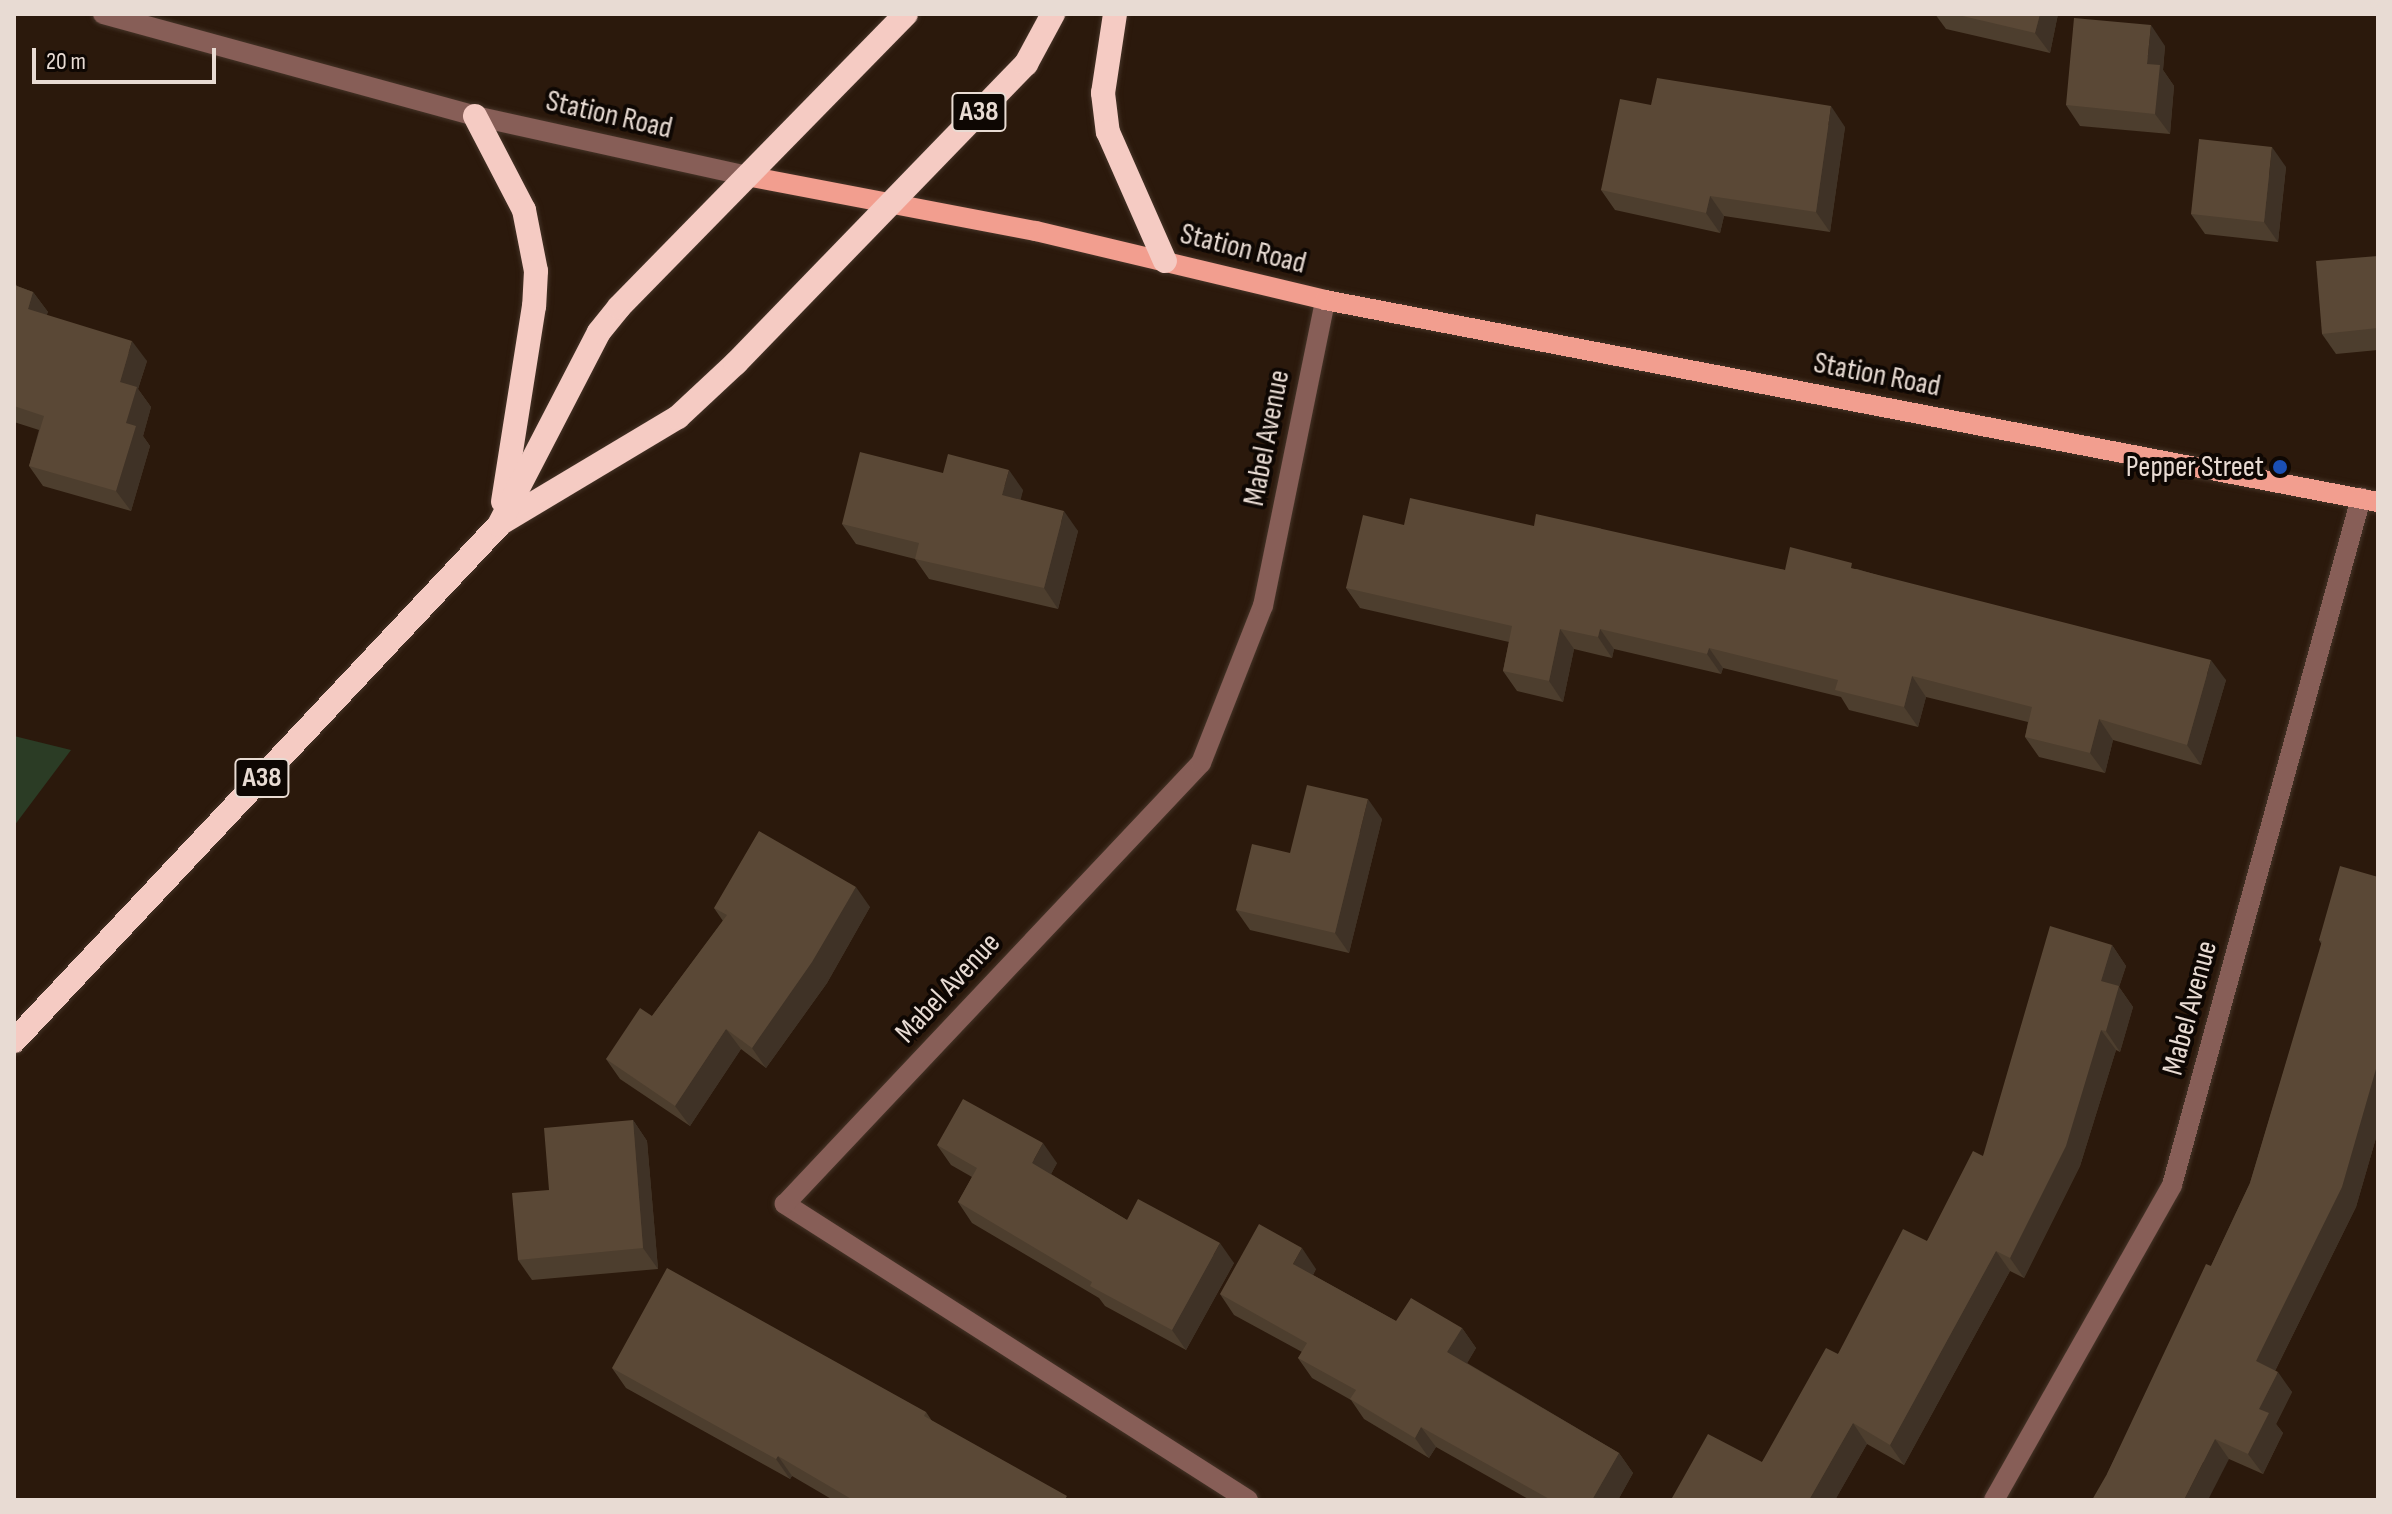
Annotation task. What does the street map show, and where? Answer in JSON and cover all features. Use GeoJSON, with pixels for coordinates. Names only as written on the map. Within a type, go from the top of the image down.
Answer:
{"type":"FeatureCollection","features":[{"type":"Feature","properties":{"kind":"highway","name":"A38"},"geometry":{"type":"LineString","coordinates":[[499,525],[599,332],[619,307],[906,14]]}},
{"type":"Feature","properties":{"kind":"highway","name":"A38"},"geometry":{"type":"LineString","coordinates":[[14,1041],[499,525],[678,417],[1026,64],[1053,14]]}},
{"type":"Feature","properties":{"kind":"highway"},"geometry":{"type":"LineString","coordinates":[[1115,14],[1103,93],[1108,132],[1165,261]]}},
{"type":"Feature","properties":{"kind":"highway"},"geometry":{"type":"LineString","coordinates":[[475,116],[524,210],[536,271],[534,306],[499,525]]}},
{"type":"Feature","properties":{"kind":"main road","name":"Station Road"},"geometry":{"type":"LineString","coordinates":[[747,176],[893,202],[1165,261],[1325,300],[2370,500]]}},
{"type":"Feature","properties":{"kind":"street","name":"Station Road"},"geometry":{"type":"LineString","coordinates":[[103,14],[140,20],[475,116],[747,176]]}},
{"type":"Feature","properties":{"kind":"street","name":"Mabel Avenue"},"geometry":{"type":"LineString","coordinates":[[1248,1500],[785,1204],[1201,763],[1263,606],[1325,300]]}},
{"type":"Feature","properties":{"kind":"street","name":"Mabel Avenue"},"geometry":{"type":"LineString","coordinates":[[1994,1500],[2172,1185],[2370,500]]}},
{"type":"Feature","properties":{"kind":"green space"},"geometry":{"type":"Polygon","coordinates":[[[14,736],[71,750],[14,826],[14,736]]]}},
{"type":"Feature","properties":{"kind":"building"},"geometry":{"type":"Polygon","coordinates":[[[1954,14],[2040,14],[2035,33],[1954,14]]]}},
{"type":"Feature","properties":{"kind":"building"},"geometry":{"type":"Polygon","coordinates":[[[2074,18],[2151,25],[2147,64],[2160,65],[2155,114],[2066,105],[2074,18]]]}},
{"type":"Feature","properties":{"kind":"building"},"geometry":{"type":"Polygon","coordinates":[[[1657,78],[1831,106],[1816,212],[1710,196],[1706,213],[1601,190],[1620,99],[1651,105],[1657,78]]]}},
{"type":"Feature","properties":{"kind":"building"},"geometry":{"type":"Polygon","coordinates":[[[2199,139],[2272,147],[2264,222],[2191,214],[2199,139]]]}},
{"type":"Feature","properties":{"kind":"building"},"geometry":{"type":"Polygon","coordinates":[[[2378,256],[2378,328],[2322,334],[2316,261],[2378,256]]]}},
{"type":"Feature","properties":{"kind":"building"},"geometry":{"type":"Polygon","coordinates":[[[14,285],[33,292],[28,309],[132,341],[120,382],[137,387],[126,423],[136,426],[116,491],[29,466],[44,416],[14,406],[14,285]]]}},
{"type":"Feature","properties":{"kind":"building"},"geometry":{"type":"Polygon","coordinates":[[[860,452],[943,473],[948,454],[1009,470],[1002,495],[1064,511],[1044,588],[915,559],[919,543],[842,524],[860,452]]]}},
{"type":"Feature","properties":{"kind":"building"},"geometry":{"type":"Polygon","coordinates":[[[1410,498],[1534,526],[1536,514],[1785,570],[1790,547],[1852,563],[1851,568],[2211,660],[2187,745],[2099,719],[2090,753],[2025,737],[2032,707],[1912,676],[1904,707],[1835,690],[1838,680],[1709,648],[1707,654],[1600,629],[1598,637],[1560,629],[1549,681],[1503,671],[1512,626],[1346,588],[1363,515],[1404,525],[1410,498]]]}},
{"type":"Feature","properties":{"kind":"building"},"geometry":{"type":"Polygon","coordinates":[[[1307,785],[1368,799],[1335,933],[1236,910],[1252,844],[1290,853],[1307,785]]]}},
{"type":"Feature","properties":{"kind":"building"},"geometry":{"type":"Polygon","coordinates":[[[759,831],[856,887],[812,962],[752,1048],[726,1029],[675,1106],[606,1059],[640,1008],[652,1016],[727,915],[714,908],[759,831]]]}},
{"type":"Feature","properties":{"kind":"building"},"geometry":{"type":"Polygon","coordinates":[[[2340,866],[2378,877],[2378,1062],[2342,1187],[2256,1361],[2278,1372],[2259,1409],[2269,1413],[2248,1454],[2215,1439],[2184,1500],[2092,1500],[2206,1264],[2211,1266],[2250,1183],[2322,941],[2319,940],[2340,866]]]}},
{"type":"Feature","properties":{"kind":"building"},"geometry":{"type":"Polygon","coordinates":[[[2050,926],[2112,945],[2101,981],[2119,986],[2106,1031],[2101,1030],[2066,1146],[2010,1258],[1996,1251],[1890,1445],[1853,1423],[1809,1500],[1672,1498],[1708,1434],[1762,1462],[1826,1348],[1838,1354],[1903,1229],[1927,1241],[1973,1151],[1983,1156],[2050,926]]]}},
{"type":"Feature","properties":{"kind":"building"},"geometry":{"type":"Polygon","coordinates":[[[963,1099],[1043,1143],[1032,1163],[1127,1220],[1138,1199],[1220,1243],[1172,1330],[1090,1286],[1092,1282],[958,1202],[977,1168],[937,1145],[963,1099]]]}},
{"type":"Feature","properties":{"kind":"building"},"geometry":{"type":"Polygon","coordinates":[[[633,1120],[643,1248],[518,1260],[512,1193],[549,1190],[544,1128],[633,1120]]]}},
{"type":"Feature","properties":{"kind":"building"},"geometry":{"type":"Polygon","coordinates":[[[1259,1224],[1302,1248],[1293,1264],[1396,1321],[1411,1298],[1462,1328],[1447,1352],[1619,1453],[1592,1500],[1551,1500],[1421,1427],[1415,1438],[1350,1399],[1356,1390],[1298,1358],[1307,1343],[1220,1294],[1259,1224]]]}},
{"type":"Feature","properties":{"kind":"building"},"geometry":{"type":"Polygon","coordinates":[[[667,1268],[926,1412],[924,1416],[1067,1496],[1067,1500],[853,1500],[778,1456],[776,1459],[612,1368],[667,1268]]]}},
{"type":"Feature","properties":{"kind":"place","name":"Pepper Street"},"geometry":{"type":"Point","coordinates":[2280,467]}}]}
